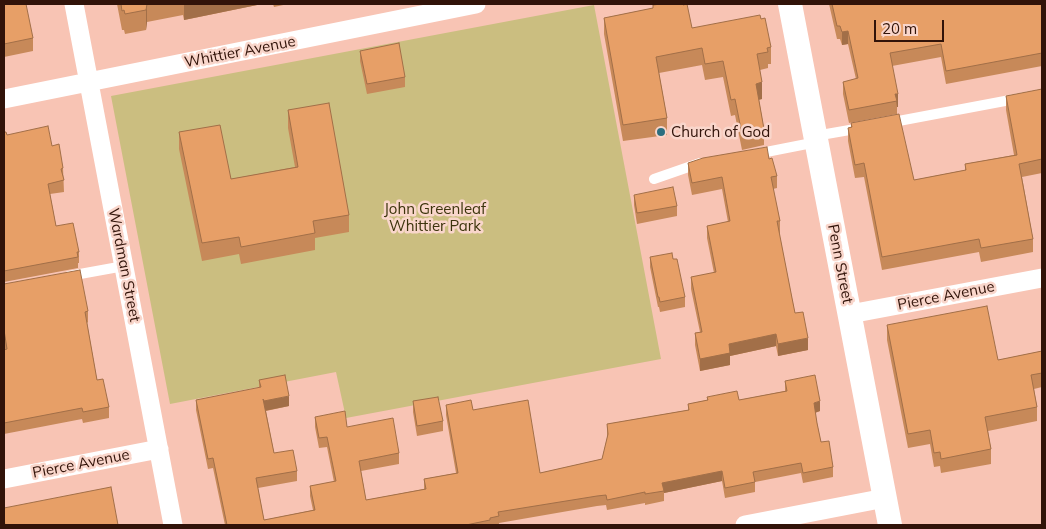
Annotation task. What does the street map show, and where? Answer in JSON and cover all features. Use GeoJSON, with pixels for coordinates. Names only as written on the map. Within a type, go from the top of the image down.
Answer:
{"type":"FeatureCollection","features":[{"type":"Feature","properties":{"kind":"street","name":"Wardman Street"},"geometry":{"type":"LineString","coordinates":[[74,4],[174,525]]}},
{"type":"Feature","properties":{"kind":"street","name":"Whittier Avenue"},"geometry":{"type":"LineString","coordinates":[[4,99],[476,4]]}},
{"type":"Feature","properties":{"kind":"street","name":"Penn Street"},"geometry":{"type":"LineString","coordinates":[[790,4],[890,525]]}},
{"type":"Feature","properties":{"kind":"street","name":"Pierce Avenue"},"geometry":{"type":"LineString","coordinates":[[850,314],[1042,278]]}},
{"type":"Feature","properties":{"kind":"street","name":"Pierce Avenue"},"geometry":{"type":"LineString","coordinates":[[4,478],[159,449]]}},
{"type":"Feature","properties":{"kind":"street"},"geometry":{"type":"LineString","coordinates":[[745,525],[885,498]]}},
{"type":"Feature","properties":{"kind":"lane"},"geometry":{"type":"LineString","coordinates":[[745,157],[877,125],[1042,94]]}},
{"type":"Feature","properties":{"kind":"lane"},"geometry":{"type":"LineString","coordinates":[[654,179],[709,162]]}},
{"type":"Feature","properties":{"kind":"lane"},"geometry":{"type":"LineString","coordinates":[[59,278],[124,266]]}},
{"type":"Feature","properties":{"kind":"green space","name":"John Greenleaf Whittier Park"},"geometry":{"type":"Polygon","coordinates":[[[594,5],[661,359],[346,418],[336,372],[170,404],[111,96],[594,5]]]}},
{"type":"Feature","properties":{"kind":"building"},"geometry":{"type":"Polygon","coordinates":[[[4,4],[26,4],[33,38],[4,44],[4,4]]]}},
{"type":"Feature","properties":{"kind":"building"},"geometry":{"type":"Polygon","coordinates":[[[121,4],[147,4],[146,10],[125,14],[124,10],[122,11],[121,4]]]}},
{"type":"Feature","properties":{"kind":"building"},"geometry":{"type":"Polygon","coordinates":[[[687,4],[692,28],[760,15],[761,19],[765,18],[771,47],[767,48],[768,52],[757,54],[762,82],[756,84],[764,129],[742,134],[735,99],[731,100],[723,61],[705,64],[702,48],[656,57],[667,118],[623,125],[604,18],[653,8],[653,5],[687,4]]]}},
{"type":"Feature","properties":{"kind":"building"},"geometry":{"type":"Polygon","coordinates":[[[832,4],[1042,4],[1042,53],[946,71],[941,44],[890,53],[898,94],[895,94],[897,101],[849,110],[843,82],[858,78],[848,31],[842,32],[840,26],[837,26],[832,4]]]}},
{"type":"Feature","properties":{"kind":"building"},"geometry":{"type":"Polygon","coordinates":[[[399,43],[405,77],[367,84],[360,51],[399,43]]]}},
{"type":"Feature","properties":{"kind":"building"},"geometry":{"type":"Polygon","coordinates":[[[1042,89],[1042,159],[1019,164],[1033,239],[981,248],[979,239],[882,257],[864,163],[855,165],[848,128],[852,127],[851,123],[899,114],[914,180],[966,170],[965,164],[1017,155],[1006,96],[1042,89]]]}},
{"type":"Feature","properties":{"kind":"building"},"geometry":{"type":"Polygon","coordinates":[[[329,103],[349,215],[313,221],[315,233],[241,247],[239,237],[202,243],[179,132],[220,125],[231,179],[298,167],[288,110],[329,103]]]}},
{"type":"Feature","properties":{"kind":"building"},"geometry":{"type":"Polygon","coordinates":[[[48,126],[52,146],[59,144],[64,180],[48,184],[56,226],[73,223],[79,252],[77,252],[78,257],[4,271],[4,132],[7,135],[48,126]]]}},
{"type":"Feature","properties":{"kind":"building"},"geometry":{"type":"Polygon","coordinates":[[[767,147],[769,159],[772,158],[777,176],[771,177],[780,221],[777,221],[795,313],[803,312],[808,338],[778,344],[776,334],[729,344],[730,353],[700,359],[695,333],[702,332],[691,277],[716,272],[707,226],[730,221],[722,177],[692,183],[688,163],[703,158],[767,147]]]}},
{"type":"Feature","properties":{"kind":"building"},"geometry":{"type":"Polygon","coordinates":[[[673,187],[677,206],[637,213],[634,195],[673,187]]]}},
{"type":"Feature","properties":{"kind":"building"},"geometry":{"type":"Polygon","coordinates":[[[672,253],[673,259],[677,259],[685,297],[660,302],[650,257],[672,253]]]}},
{"type":"Feature","properties":{"kind":"building"},"geometry":{"type":"Polygon","coordinates":[[[80,270],[88,311],[85,312],[97,380],[103,379],[109,407],[83,412],[82,408],[4,423],[4,350],[7,349],[4,330],[4,284],[80,270]]]}},
{"type":"Feature","properties":{"kind":"building"},"geometry":{"type":"Polygon","coordinates":[[[987,306],[998,360],[1042,351],[1042,373],[1031,375],[1037,407],[985,417],[991,449],[941,459],[940,452],[934,453],[930,430],[908,434],[887,325],[987,306]]]}},
{"type":"Feature","properties":{"kind":"building"},"geometry":{"type":"Polygon","coordinates":[[[285,375],[289,396],[264,401],[263,399],[274,453],[293,450],[297,471],[256,478],[264,520],[315,510],[310,486],[336,481],[327,437],[319,438],[315,417],[345,411],[347,427],[393,418],[399,453],[359,461],[366,500],[426,489],[424,479],[458,473],[446,405],[471,400],[473,410],[528,400],[540,473],[602,459],[608,434],[607,424],[689,410],[688,404],[708,400],[707,397],[737,391],[739,400],[787,391],[785,381],[815,375],[820,401],[814,403],[817,423],[821,442],[829,441],[833,467],[803,473],[801,463],[753,472],[755,482],[725,488],[722,471],[662,483],[664,491],[645,494],[645,492],[607,500],[606,495],[597,496],[498,512],[499,516],[490,518],[490,520],[466,525],[227,525],[213,458],[208,459],[196,400],[261,387],[259,380],[285,375]]]}},
{"type":"Feature","properties":{"kind":"building"},"geometry":{"type":"Polygon","coordinates":[[[438,397],[443,421],[417,426],[413,401],[438,397]]]}},
{"type":"Feature","properties":{"kind":"building"},"geometry":{"type":"Polygon","coordinates":[[[111,487],[118,525],[5,525],[4,508],[111,487]]]}},
{"type":"Feature","properties":{"kind":"place","name":"Church of God"},"geometry":{"type":"Point","coordinates":[661,132]}}]}
